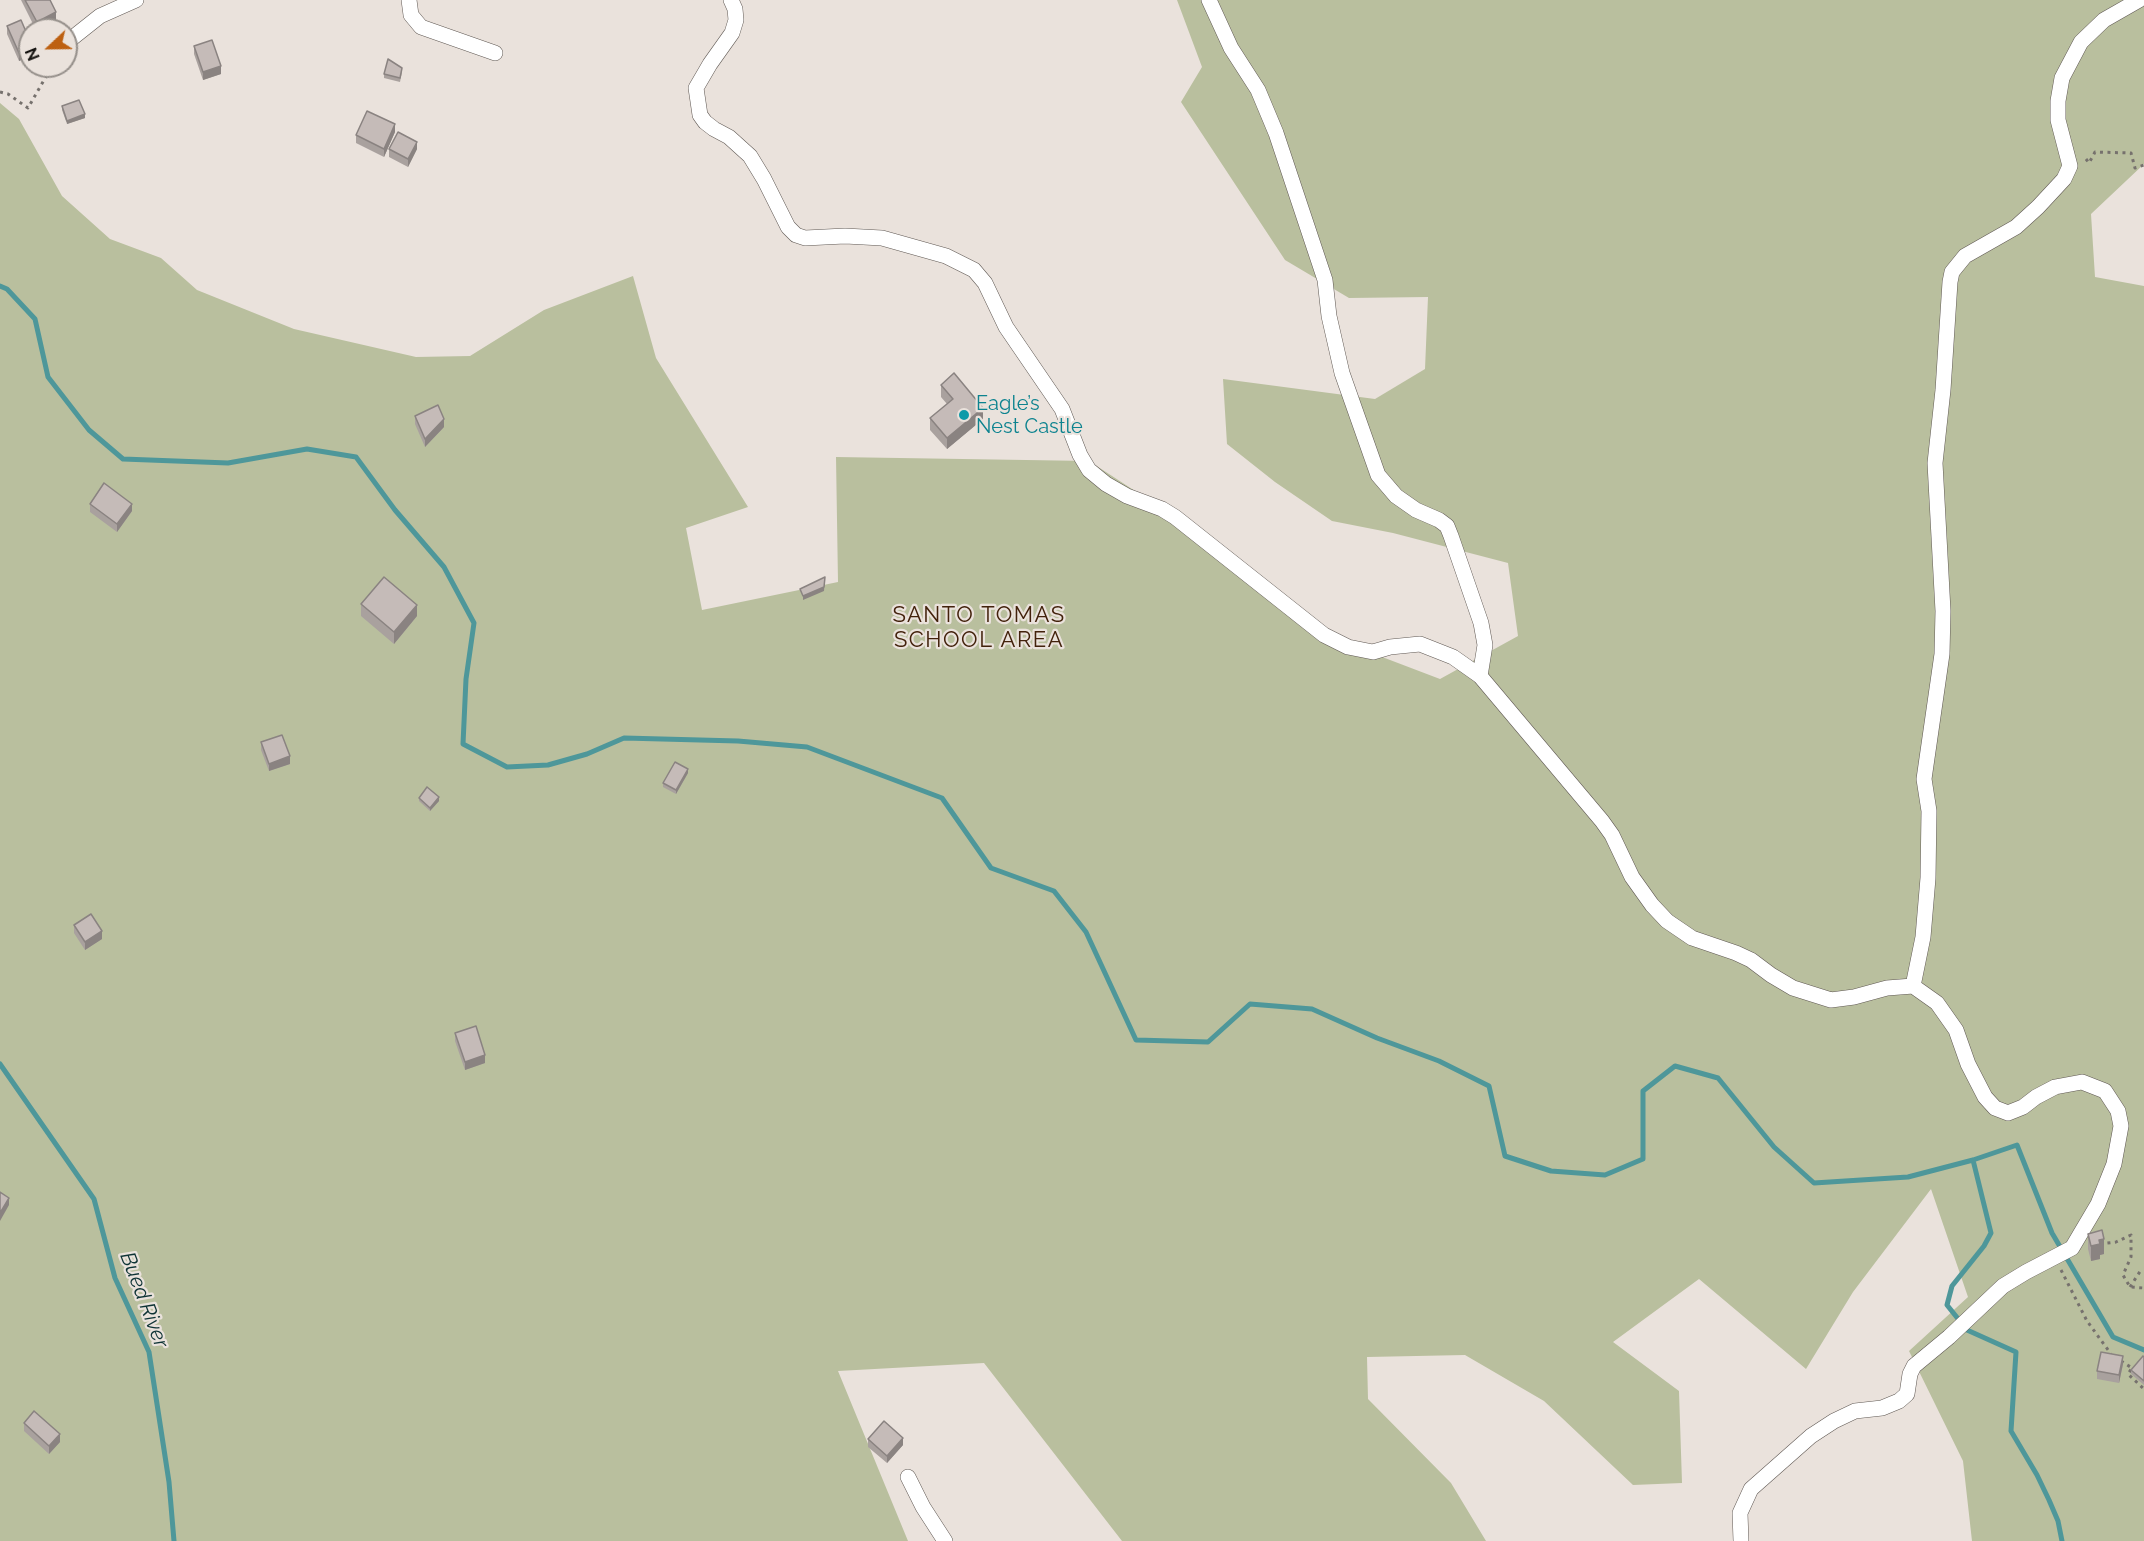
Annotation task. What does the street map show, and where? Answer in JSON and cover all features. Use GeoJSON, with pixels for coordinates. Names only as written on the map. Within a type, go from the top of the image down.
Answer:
{"type":"FeatureCollection","features":[{"type":"Feature","properties":{"kind":"street"},"geometry":{"type":"LineString","coordinates":[[78,33],[100,16],[136,0]]}},
{"type":"Feature","properties":{"kind":"street"},"geometry":{"type":"LineString","coordinates":[[409,0],[411,15],[421,27],[495,53]]}},
{"type":"Feature","properties":{"kind":"street"},"geometry":{"type":"LineString","coordinates":[[732,0],[736,20],[732,33],[696,88],[700,115],[714,129],[729,137],[750,156],[788,227],[796,235],[805,238],[845,236],[882,238],[946,256],[974,270],[986,283],[1006,327],[1062,409],[1080,455],[1089,470],[1106,484],[1175,517],[1324,635],[1348,647],[1373,652],[1390,647],[1420,644],[1453,657],[1480,676],[1602,821],[1612,835],[1632,877],[1652,905],[1667,921],[1692,938],[1751,960],[1793,988],[1815,997],[1831,1000],[1854,997],[1887,988],[1913,986],[1937,1003],[1956,1030],[1968,1064],[1985,1097],[1995,1108],[2008,1113],[2023,1107],[2055,1087],[2082,1082],[2105,1091],[2118,1112],[2121,1126],[2111,1173],[2098,1204],[2072,1248],[2003,1286],[1950,1337],[1914,1366],[1910,1374],[1907,1394],[1899,1401],[1882,1408],[1855,1411],[1834,1421],[1811,1436],[1751,1488],[1740,1513],[1741,1541]]}},
{"type":"Feature","properties":{"kind":"street"},"geometry":{"type":"LineString","coordinates":[[1209,0],[1231,48],[1258,90],[1276,133],[1325,279],[1329,315],[1342,374],[1378,476],[1396,496],[1416,510],[1447,526],[1452,536],[1485,645],[1480,676]]}},
{"type":"Feature","properties":{"kind":"street"},"geometry":{"type":"LineString","coordinates":[[1913,986],[1923,937],[1928,878],[1929,811],[1924,779],[1942,654],[1943,611],[1935,462],[1943,390],[1950,282],[1958,263],[1975,250],[2016,227],[2064,179],[2070,165],[2058,120],[2058,101],[2062,78],[2081,42],[2104,20],[2139,0]]}},
{"type":"Feature","properties":{"kind":"street"},"geometry":{"type":"LineString","coordinates":[[908,1477],[923,1507],[945,1541]]}},
{"type":"Feature","properties":{"kind":"path"},"geometry":{"type":"LineString","coordinates":[[0,92],[8,94],[28,108],[45,78]]}},
{"type":"Feature","properties":{"kind":"path"},"geometry":{"type":"LineString","coordinates":[[2084,156],[2089,163],[2095,152],[2131,153],[2135,168],[2144,165]]}},
{"type":"Feature","properties":{"kind":"path"},"geometry":{"type":"LineString","coordinates":[[2072,1248],[2116,1242],[2131,1234],[2131,1257],[2123,1275],[2130,1287]]}},
{"type":"Feature","properties":{"kind":"path"},"geometry":{"type":"LineString","coordinates":[[2056,1257],[2087,1321],[2108,1353],[2132,1368],[2128,1374],[2144,1389]]}},
{"type":"Feature","properties":{"kind":"path"},"geometry":{"type":"LineString","coordinates":[[2130,1287],[2141,1270]]}},
{"type":"Feature","properties":{"kind":"path"},"geometry":{"type":"LineString","coordinates":[[2130,1287],[2144,1288]]}},
{"type":"Feature","properties":{"kind":"green space"},"geometry":{"type":"Polygon","coordinates":[[[1177,0],[2142,0],[2144,4],[2144,164],[2091,214],[2095,277],[2144,286],[2144,1541],[1972,1541],[1963,1461],[1909,1351],[1968,1297],[1931,1189],[1853,1292],[1806,1369],[1699,1279],[1613,1342],[1679,1391],[1682,1483],[1633,1485],[1544,1401],[1465,1355],[1367,1357],[1368,1399],[1451,1483],[1486,1541],[1122,1541],[984,1363],[838,1371],[908,1541],[0,1541],[0,103],[19,119],[62,196],[110,239],[161,258],[197,290],[294,329],[416,357],[470,356],[544,310],[633,276],[656,358],[748,507],[686,528],[702,610],[838,582],[836,457],[1089,461],[1172,515],[1348,644],[1440,679],[1518,636],[1508,563],[1393,533],[1332,521],[1275,482],[1227,444],[1223,379],[1375,399],[1425,369],[1428,297],[1349,298],[1285,260],[1181,102],[1202,67],[1177,0]]]}},
{"type":"Feature","properties":{"kind":"building"},"geometry":{"type":"Polygon","coordinates":[[[25,0],[50,0],[56,12],[45,18],[35,18],[25,0]]]}},
{"type":"Feature","properties":{"kind":"building"},"geometry":{"type":"Polygon","coordinates":[[[18,21],[18,51],[7,26],[18,21]]]}},
{"type":"Feature","properties":{"kind":"building"},"geometry":{"type":"Polygon","coordinates":[[[212,40],[221,66],[203,72],[194,46],[212,40]]]}},
{"type":"Feature","properties":{"kind":"building"},"geometry":{"type":"Polygon","coordinates":[[[388,59],[402,68],[400,78],[384,74],[388,59]]]}},
{"type":"Feature","properties":{"kind":"building"},"geometry":{"type":"Polygon","coordinates":[[[79,100],[85,114],[67,121],[62,106],[79,100]]]}},
{"type":"Feature","properties":{"kind":"building"},"geometry":{"type":"Polygon","coordinates":[[[367,111],[395,124],[384,149],[356,135],[367,111]]]}},
{"type":"Feature","properties":{"kind":"building"},"geometry":{"type":"Polygon","coordinates":[[[398,132],[417,142],[408,159],[389,149],[398,132]]]}},
{"type":"Feature","properties":{"kind":"building"},"geometry":{"type":"Polygon","coordinates":[[[954,373],[983,408],[947,438],[930,418],[953,399],[941,385],[954,373]]]}},
{"type":"Feature","properties":{"kind":"building"},"geometry":{"type":"Polygon","coordinates":[[[438,405],[444,419],[425,439],[415,416],[438,405]]]}},
{"type":"Feature","properties":{"kind":"building"},"geometry":{"type":"Polygon","coordinates":[[[104,483],[132,504],[117,524],[90,504],[104,483]]]}},
{"type":"Feature","properties":{"kind":"building"},"geometry":{"type":"Polygon","coordinates":[[[384,577],[417,605],[394,632],[361,604],[384,577]]]}},
{"type":"Feature","properties":{"kind":"building"},"geometry":{"type":"Polygon","coordinates":[[[825,577],[824,587],[803,596],[800,589],[825,577]]]}},
{"type":"Feature","properties":{"kind":"building"},"geometry":{"type":"Polygon","coordinates":[[[282,735],[290,756],[269,764],[261,742],[282,735]]]}},
{"type":"Feature","properties":{"kind":"building"},"geometry":{"type":"Polygon","coordinates":[[[675,762],[688,769],[676,790],[663,783],[675,762]]]}},
{"type":"Feature","properties":{"kind":"building"},"geometry":{"type":"Polygon","coordinates":[[[427,787],[439,797],[430,808],[419,798],[427,787]]]}},
{"type":"Feature","properties":{"kind":"building"},"geometry":{"type":"Polygon","coordinates":[[[91,914],[102,931],[85,942],[74,925],[91,914]]]}},
{"type":"Feature","properties":{"kind":"building"},"geometry":{"type":"Polygon","coordinates":[[[476,1026],[485,1055],[465,1062],[455,1033],[476,1026]]]}},
{"type":"Feature","properties":{"kind":"building"},"geometry":{"type":"Polygon","coordinates":[[[0,1192],[9,1198],[0,1213],[0,1192]]]}},
{"type":"Feature","properties":{"kind":"building"},"geometry":{"type":"Polygon","coordinates":[[[2102,1230],[2104,1239],[2099,1240],[2100,1244],[2091,1246],[2088,1234],[2102,1230]]]}},
{"type":"Feature","properties":{"kind":"building"},"geometry":{"type":"Polygon","coordinates":[[[2101,1352],[2123,1356],[2119,1375],[2097,1371],[2101,1352]]]}},
{"type":"Feature","properties":{"kind":"building"},"geometry":{"type":"Polygon","coordinates":[[[2144,1357],[2144,1381],[2131,1370],[2144,1357]]]}},
{"type":"Feature","properties":{"kind":"building"},"geometry":{"type":"Polygon","coordinates":[[[34,1411],[60,1434],[49,1446],[24,1423],[34,1411]]]}},
{"type":"Feature","properties":{"kind":"building"},"geometry":{"type":"Polygon","coordinates":[[[884,1421],[903,1438],[887,1456],[868,1439],[884,1421]]]}},
{"type":"Feature","properties":{"kind":"waterway"},"geometry":{"type":"LineString","coordinates":[[0,286],[7,289],[35,319],[48,377],[89,430],[123,459],[228,463],[307,449],[356,457],[395,510],[444,567],[474,623],[466,679],[463,744],[507,767],[548,765],[587,754],[624,738],[738,741],[807,747],[942,798],[991,868],[1054,891],[1086,932],[1136,1040],[1208,1042],[1250,1004],[1312,1009],[1377,1038],[1439,1061],[1489,1086],[1505,1156],[1551,1171],[1605,1175],[1643,1159],[1643,1091],[1675,1066],[1718,1078],[1774,1147],[1814,1183],[1908,1177],[1973,1160],[2017,1145],[2052,1233],[2113,1337],[2144,1350]]}},
{"type":"Feature","properties":{"kind":"waterway","name":"Bued River"},"geometry":{"type":"LineString","coordinates":[[0,1064],[94,1199],[115,1278],[149,1352],[169,1482],[174,1541]]}},
{"type":"Feature","properties":{"kind":"waterway"},"geometry":{"type":"LineString","coordinates":[[1973,1160],[1991,1233],[1984,1246],[1952,1286],[1947,1305],[1967,1330],[2016,1352],[2011,1431],[2049,1500],[2058,1521],[2062,1541]]}},
{"type":"Feature","properties":{"kind":"place","name":"Eagle’s Nest Castle"},"geometry":{"type":"Point","coordinates":[964,415]}},
{"type":"Feature","properties":{"kind":"district","name":"SANTO TOMAS SCHOOL AREA"},"geometry":{"type":"Point","coordinates":[979,628]}}]}
